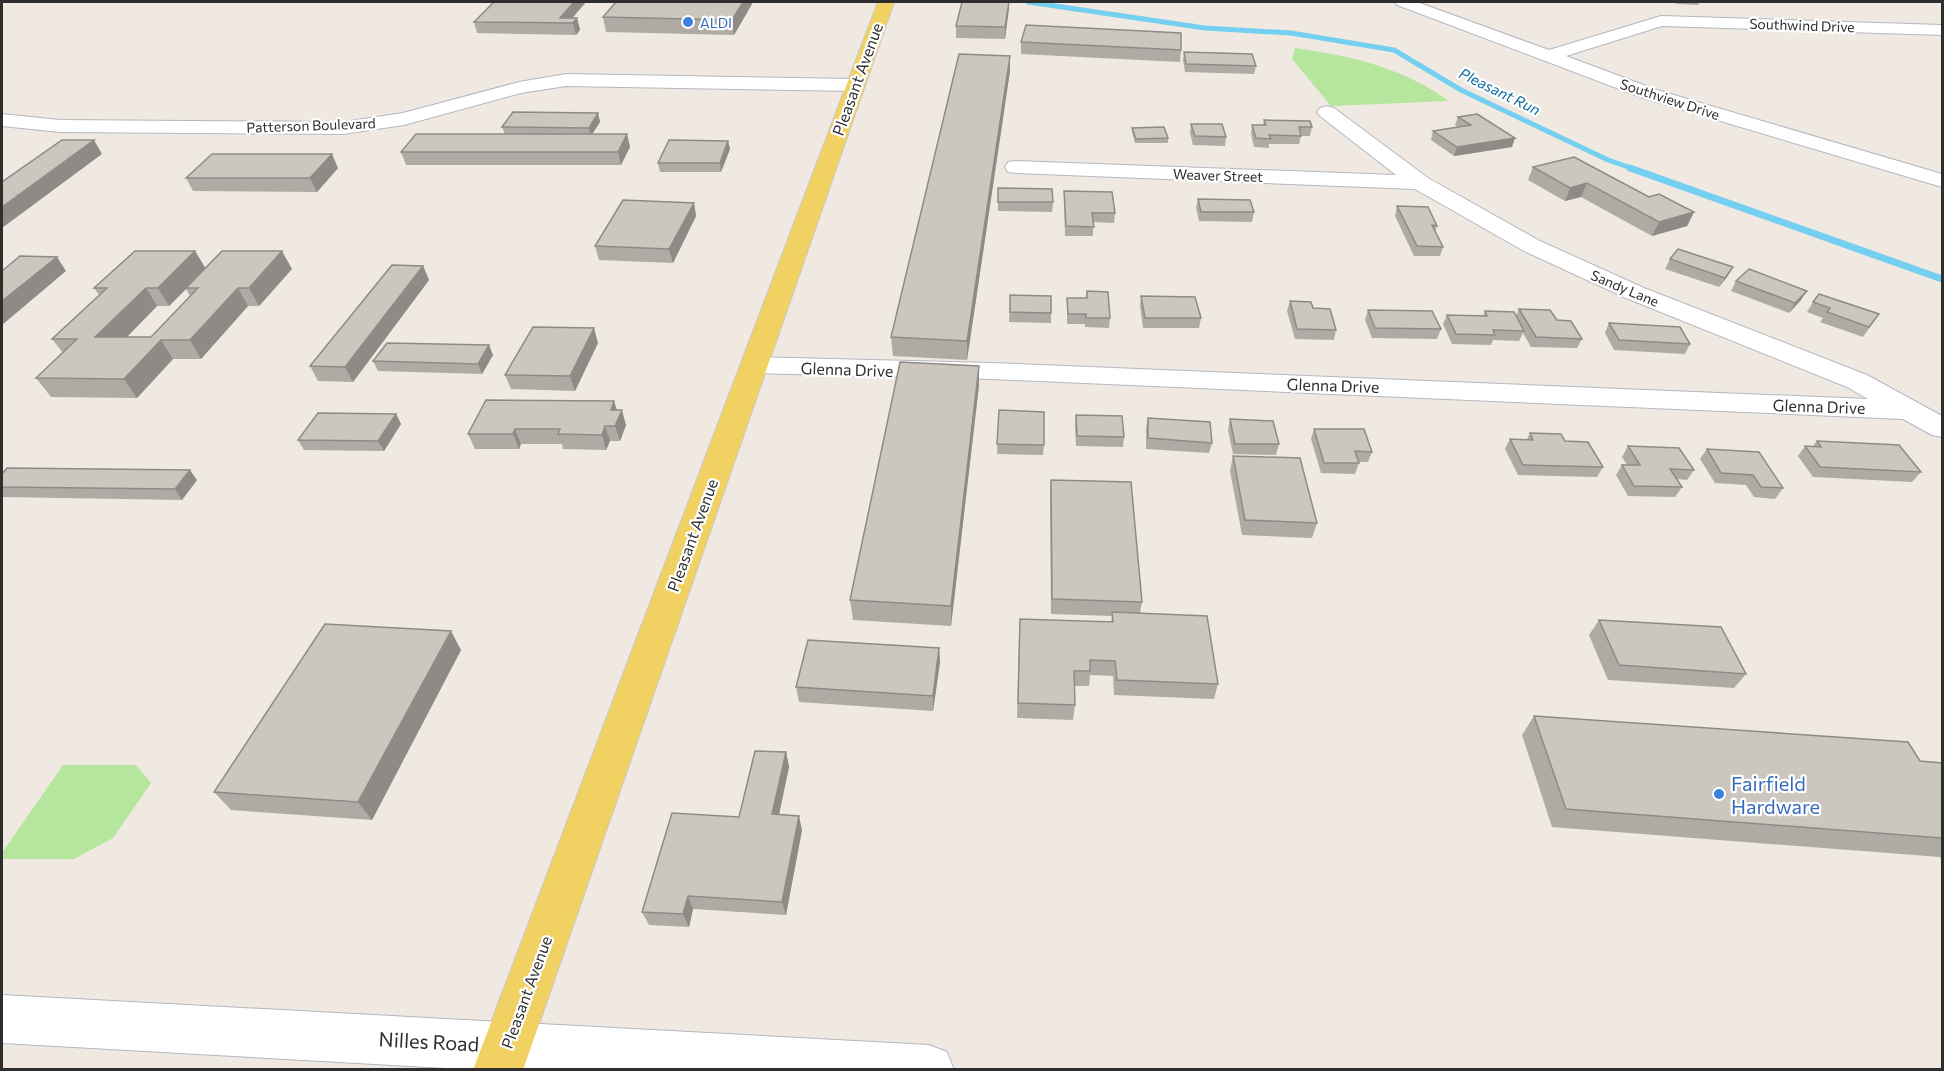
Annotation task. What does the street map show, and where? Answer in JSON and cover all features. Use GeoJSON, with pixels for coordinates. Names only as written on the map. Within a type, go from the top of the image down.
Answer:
{"type":"FeatureCollection","features":[{"type":"Feature","properties":{"kind":"main road","name":"Pleasant Avenue"},"geometry":{"type":"LineString","coordinates":[[502,1057],[886,2]]}},
{"type":"Feature","properties":{"kind":"street","name":"Southview Drive"},"geometry":{"type":"LineString","coordinates":[[1403,2],[1650,94],[1942,180]]}},
{"type":"Feature","properties":{"kind":"street"},"geometry":{"type":"LineString","coordinates":[[1648,8],[1661,21]]}},
{"type":"Feature","properties":{"kind":"street","name":"Southwind Drive"},"geometry":{"type":"LineString","coordinates":[[1549,56],[1661,21],[1942,30]]}},
{"type":"Feature","properties":{"kind":"street","name":"Patterson Boulevard"},"geometry":{"type":"LineString","coordinates":[[2,120],[60,126],[343,128],[404,119],[542,83],[590,79],[616,82],[854,85]]}},
{"type":"Feature","properties":{"kind":"street","name":"Patterson Boulevard"},"geometry":{"type":"LineString","coordinates":[[2,132],[221,136],[350,135],[421,123],[535,92],[616,82]]}},
{"type":"Feature","properties":{"kind":"street","name":"Sandy Lane"},"geometry":{"type":"LineString","coordinates":[[1327,112],[1420,183],[1532,246],[1635,293],[1857,381],[1942,428]]}},
{"type":"Feature","properties":{"kind":"street","name":"Weaver Street"},"geometry":{"type":"LineString","coordinates":[[1016,167],[1420,183]]}},
{"type":"Feature","properties":{"kind":"street","name":"Glenna Drive"},"geometry":{"type":"LineString","coordinates":[[754,365],[1003,371],[1912,410]]}},
{"type":"Feature","properties":{"kind":"street","name":"Nilles Road"},"geometry":{"type":"LineString","coordinates":[[2,1018],[502,1057],[605,1054],[929,1070]]}},
{"type":"Feature","properties":{"kind":"green space"},"geometry":{"type":"Polygon","coordinates":[[[1295,48],[1356,59],[1394,71],[1431,89],[1449,101],[1331,106],[1292,59],[1295,48]]]}},
{"type":"Feature","properties":{"kind":"green space"},"geometry":{"type":"Polygon","coordinates":[[[63,765],[136,765],[151,783],[113,838],[74,859],[2,859],[2,853],[63,765]]]}},
{"type":"Feature","properties":{"kind":"building"},"geometry":{"type":"Polygon","coordinates":[[[494,2],[574,2],[560,18],[577,18],[573,23],[474,22],[494,2]]]}},
{"type":"Feature","properties":{"kind":"building"},"geometry":{"type":"Polygon","coordinates":[[[616,2],[743,2],[732,20],[603,17],[616,2]]]}},
{"type":"Feature","properties":{"kind":"building"},"geometry":{"type":"Polygon","coordinates":[[[962,2],[1009,2],[1005,27],[956,26],[962,2]]]}},
{"type":"Feature","properties":{"kind":"building"},"geometry":{"type":"Polygon","coordinates":[[[1026,25],[1181,33],[1181,50],[1021,42],[1026,25]]]}},
{"type":"Feature","properties":{"kind":"building"},"geometry":{"type":"Polygon","coordinates":[[[1184,52],[1252,54],[1256,66],[1186,64],[1184,52]]]}},
{"type":"Feature","properties":{"kind":"building"},"geometry":{"type":"Polygon","coordinates":[[[959,54],[1010,56],[967,341],[891,337],[959,54]]]}},
{"type":"Feature","properties":{"kind":"building"},"geometry":{"type":"Polygon","coordinates":[[[513,112],[598,113],[589,128],[502,127],[513,112]]]}},
{"type":"Feature","properties":{"kind":"building"},"geometry":{"type":"Polygon","coordinates":[[[1477,114],[1515,138],[1457,147],[1433,131],[1471,125],[1458,117],[1477,114]]]}},
{"type":"Feature","properties":{"kind":"building"},"geometry":{"type":"Polygon","coordinates":[[[1264,120],[1310,121],[1312,127],[1299,127],[1301,136],[1269,135],[1271,139],[1256,138],[1252,125],[1266,125],[1264,120]]]}},
{"type":"Feature","properties":{"kind":"building"},"geometry":{"type":"Polygon","coordinates":[[[1191,124],[1222,124],[1226,137],[1195,136],[1191,124]]]}},
{"type":"Feature","properties":{"kind":"building"},"geometry":{"type":"Polygon","coordinates":[[[1164,127],[1168,138],[1136,139],[1132,128],[1164,127]]]}},
{"type":"Feature","properties":{"kind":"building"},"geometry":{"type":"Polygon","coordinates":[[[416,134],[627,134],[618,152],[401,152],[416,134]]]}},
{"type":"Feature","properties":{"kind":"building"},"geometry":{"type":"Polygon","coordinates":[[[62,140],[94,140],[2,207],[2,182],[62,140]]]}},
{"type":"Feature","properties":{"kind":"building"},"geometry":{"type":"Polygon","coordinates":[[[669,140],[728,141],[720,163],[658,163],[669,140]]]}},
{"type":"Feature","properties":{"kind":"building"},"geometry":{"type":"Polygon","coordinates":[[[212,154],[332,154],[310,178],[186,178],[212,154]]]}},
{"type":"Feature","properties":{"kind":"building"},"geometry":{"type":"Polygon","coordinates":[[[1574,157],[1649,197],[1659,194],[1694,212],[1659,222],[1587,183],[1570,188],[1533,167],[1574,157]]]}},
{"type":"Feature","properties":{"kind":"building"},"geometry":{"type":"Polygon","coordinates":[[[998,188],[1052,189],[1053,202],[998,202],[998,188]]]}},
{"type":"Feature","properties":{"kind":"building"},"geometry":{"type":"Polygon","coordinates":[[[1064,191],[1112,192],[1115,213],[1092,213],[1094,227],[1066,226],[1064,191]]]}},
{"type":"Feature","properties":{"kind":"building"},"geometry":{"type":"Polygon","coordinates":[[[1198,199],[1250,200],[1254,212],[1201,212],[1198,199]]]}},
{"type":"Feature","properties":{"kind":"building"},"geometry":{"type":"Polygon","coordinates":[[[623,200],[694,203],[669,249],[595,246],[623,200]]]}},
{"type":"Feature","properties":{"kind":"building"},"geometry":{"type":"Polygon","coordinates":[[[1397,206],[1428,207],[1437,226],[1432,225],[1443,247],[1417,246],[1397,206]]]}},
{"type":"Feature","properties":{"kind":"building"},"geometry":{"type":"Polygon","coordinates":[[[1678,249],[1733,267],[1725,278],[1670,259],[1678,249]]]}},
{"type":"Feature","properties":{"kind":"building"},"geometry":{"type":"Polygon","coordinates":[[[135,251],[195,251],[158,288],[146,288],[95,337],[151,337],[198,288],[186,288],[222,251],[282,251],[249,288],[238,288],[190,340],[161,340],[124,379],[36,378],[77,339],[52,339],[107,288],[94,288],[135,251]]]}},
{"type":"Feature","properties":{"kind":"building"},"geometry":{"type":"Polygon","coordinates":[[[20,256],[57,257],[2,301],[2,271],[20,256]]]}},
{"type":"Feature","properties":{"kind":"building"},"geometry":{"type":"Polygon","coordinates":[[[392,265],[423,266],[345,367],[310,366],[392,265]]]}},
{"type":"Feature","properties":{"kind":"building"},"geometry":{"type":"Polygon","coordinates":[[[1749,269],[1807,291],[1795,303],[1736,281],[1749,269]]]}},
{"type":"Feature","properties":{"kind":"building"},"geometry":{"type":"Polygon","coordinates":[[[1087,291],[1108,292],[1110,318],[1086,318],[1086,314],[1068,314],[1067,298],[1087,298],[1087,291]]]}},
{"type":"Feature","properties":{"kind":"building"},"geometry":{"type":"Polygon","coordinates":[[[1819,294],[1879,314],[1869,327],[1827,312],[1830,308],[1813,302],[1819,294]]]}},
{"type":"Feature","properties":{"kind":"building"},"geometry":{"type":"Polygon","coordinates":[[[1010,295],[1051,296],[1051,313],[1010,312],[1010,295]]]}},
{"type":"Feature","properties":{"kind":"building"},"geometry":{"type":"Polygon","coordinates":[[[1141,296],[1195,297],[1201,318],[1145,318],[1141,296]]]}},
{"type":"Feature","properties":{"kind":"building"},"geometry":{"type":"Polygon","coordinates":[[[1290,301],[1311,302],[1313,308],[1330,309],[1336,330],[1297,329],[1290,301]]]}},
{"type":"Feature","properties":{"kind":"building"},"geometry":{"type":"Polygon","coordinates":[[[1519,309],[1550,310],[1557,320],[1571,321],[1582,339],[1536,337],[1519,309]]]}},
{"type":"Feature","properties":{"kind":"building"},"geometry":{"type":"Polygon","coordinates":[[[1368,310],[1432,311],[1441,329],[1375,328],[1368,310]]]}},
{"type":"Feature","properties":{"kind":"building"},"geometry":{"type":"Polygon","coordinates":[[[1485,311],[1514,312],[1524,331],[1493,330],[1495,335],[1456,334],[1447,315],[1487,316],[1485,311]]]}},
{"type":"Feature","properties":{"kind":"building"},"geometry":{"type":"Polygon","coordinates":[[[1609,323],[1680,327],[1690,344],[1619,340],[1609,323]]]}},
{"type":"Feature","properties":{"kind":"building"},"geometry":{"type":"Polygon","coordinates":[[[533,327],[594,328],[570,376],[505,375],[533,327]]]}},
{"type":"Feature","properties":{"kind":"building"},"geometry":{"type":"Polygon","coordinates":[[[387,343],[489,345],[478,364],[373,361],[387,343]]]}},
{"type":"Feature","properties":{"kind":"building"},"geometry":{"type":"Polygon","coordinates":[[[900,362],[979,366],[951,606],[850,600],[900,362]]]}},
{"type":"Feature","properties":{"kind":"building"},"geometry":{"type":"Polygon","coordinates":[[[486,400],[614,401],[611,410],[622,410],[615,426],[605,426],[602,435],[558,434],[560,429],[515,429],[513,434],[468,434],[486,400]]]}},
{"type":"Feature","properties":{"kind":"building"},"geometry":{"type":"Polygon","coordinates":[[[999,410],[1044,412],[1044,445],[997,444],[999,410]]]}},
{"type":"Feature","properties":{"kind":"building"},"geometry":{"type":"Polygon","coordinates":[[[318,413],[396,414],[378,441],[298,440],[318,413]]]}},
{"type":"Feature","properties":{"kind":"building"},"geometry":{"type":"Polygon","coordinates":[[[1076,415],[1122,416],[1124,437],[1077,436],[1076,415]]]}},
{"type":"Feature","properties":{"kind":"building"},"geometry":{"type":"Polygon","coordinates":[[[1148,418],[1210,422],[1212,443],[1148,438],[1148,418]]]}},
{"type":"Feature","properties":{"kind":"building"},"geometry":{"type":"Polygon","coordinates":[[[1230,419],[1273,421],[1279,444],[1235,444],[1230,419]]]}},
{"type":"Feature","properties":{"kind":"building"},"geometry":{"type":"Polygon","coordinates":[[[1314,429],[1364,429],[1372,452],[1355,451],[1359,463],[1324,463],[1314,429]]]}},
{"type":"Feature","properties":{"kind":"building"},"geometry":{"type":"Polygon","coordinates":[[[1530,433],[1561,434],[1565,441],[1588,442],[1603,467],[1523,465],[1510,439],[1533,440],[1530,433]]]}},
{"type":"Feature","properties":{"kind":"building"},"geometry":{"type":"Polygon","coordinates":[[[1817,441],[1899,445],[1921,472],[1820,467],[1805,446],[1821,447],[1817,441]]]}},
{"type":"Feature","properties":{"kind":"building"},"geometry":{"type":"Polygon","coordinates":[[[1628,446],[1679,448],[1694,470],[1670,469],[1682,487],[1634,486],[1622,465],[1640,465],[1628,446]]]}},
{"type":"Feature","properties":{"kind":"building"},"geometry":{"type":"Polygon","coordinates":[[[1707,449],[1759,452],[1783,488],[1761,487],[1753,475],[1721,473],[1707,449]]]}},
{"type":"Feature","properties":{"kind":"building"},"geometry":{"type":"Polygon","coordinates":[[[1233,456],[1300,458],[1317,523],[1245,520],[1233,456]]]}},
{"type":"Feature","properties":{"kind":"building"},"geometry":{"type":"Polygon","coordinates":[[[7,468],[190,470],[175,489],[2,487],[2,474],[7,468]]]}},
{"type":"Feature","properties":{"kind":"building"},"geometry":{"type":"Polygon","coordinates":[[[1051,480],[1131,482],[1142,602],[1052,599],[1051,480]]]}},
{"type":"Feature","properties":{"kind":"building"},"geometry":{"type":"Polygon","coordinates":[[[1112,612],[1207,616],[1218,684],[1117,680],[1115,661],[1090,660],[1090,671],[1074,671],[1075,705],[1018,703],[1020,619],[1113,622],[1112,612]]]}},
{"type":"Feature","properties":{"kind":"building"},"geometry":{"type":"Polygon","coordinates":[[[1599,620],[1721,627],[1746,674],[1619,665],[1599,620]]]}},
{"type":"Feature","properties":{"kind":"building"},"geometry":{"type":"Polygon","coordinates":[[[325,624],[451,631],[358,802],[214,792],[325,624]]]}},
{"type":"Feature","properties":{"kind":"building"},"geometry":{"type":"Polygon","coordinates":[[[808,640],[939,648],[933,696],[796,687],[808,640]]]}},
{"type":"Feature","properties":{"kind":"building"},"geometry":{"type":"Polygon","coordinates":[[[1534,716],[1908,742],[1920,761],[1942,763],[1942,838],[1566,809],[1534,716]]]}},
{"type":"Feature","properties":{"kind":"building"},"geometry":{"type":"Polygon","coordinates":[[[755,751],[786,752],[772,814],[799,816],[782,902],[688,896],[683,914],[642,912],[672,813],[739,817],[755,751]]]}},
{"type":"Feature","properties":{"kind":"waterway","name":"Pleasant Run"},"geometry":{"type":"LineString","coordinates":[[1028,2],[1205,28],[1291,33],[1394,50],[1461,90],[1608,160],[1634,169]]}},
{"type":"Feature","properties":{"kind":"waterway","name":"Pleasant Run"},"geometry":{"type":"LineString","coordinates":[[1630,168],[1942,279]]}},
{"type":"Feature","properties":{"kind":"place","name":"ALDI"},"geometry":{"type":"Point","coordinates":[688,22]}},
{"type":"Feature","properties":{"kind":"place","name":"Fairfield Hardware"},"geometry":{"type":"Point","coordinates":[1719,794]}}]}
